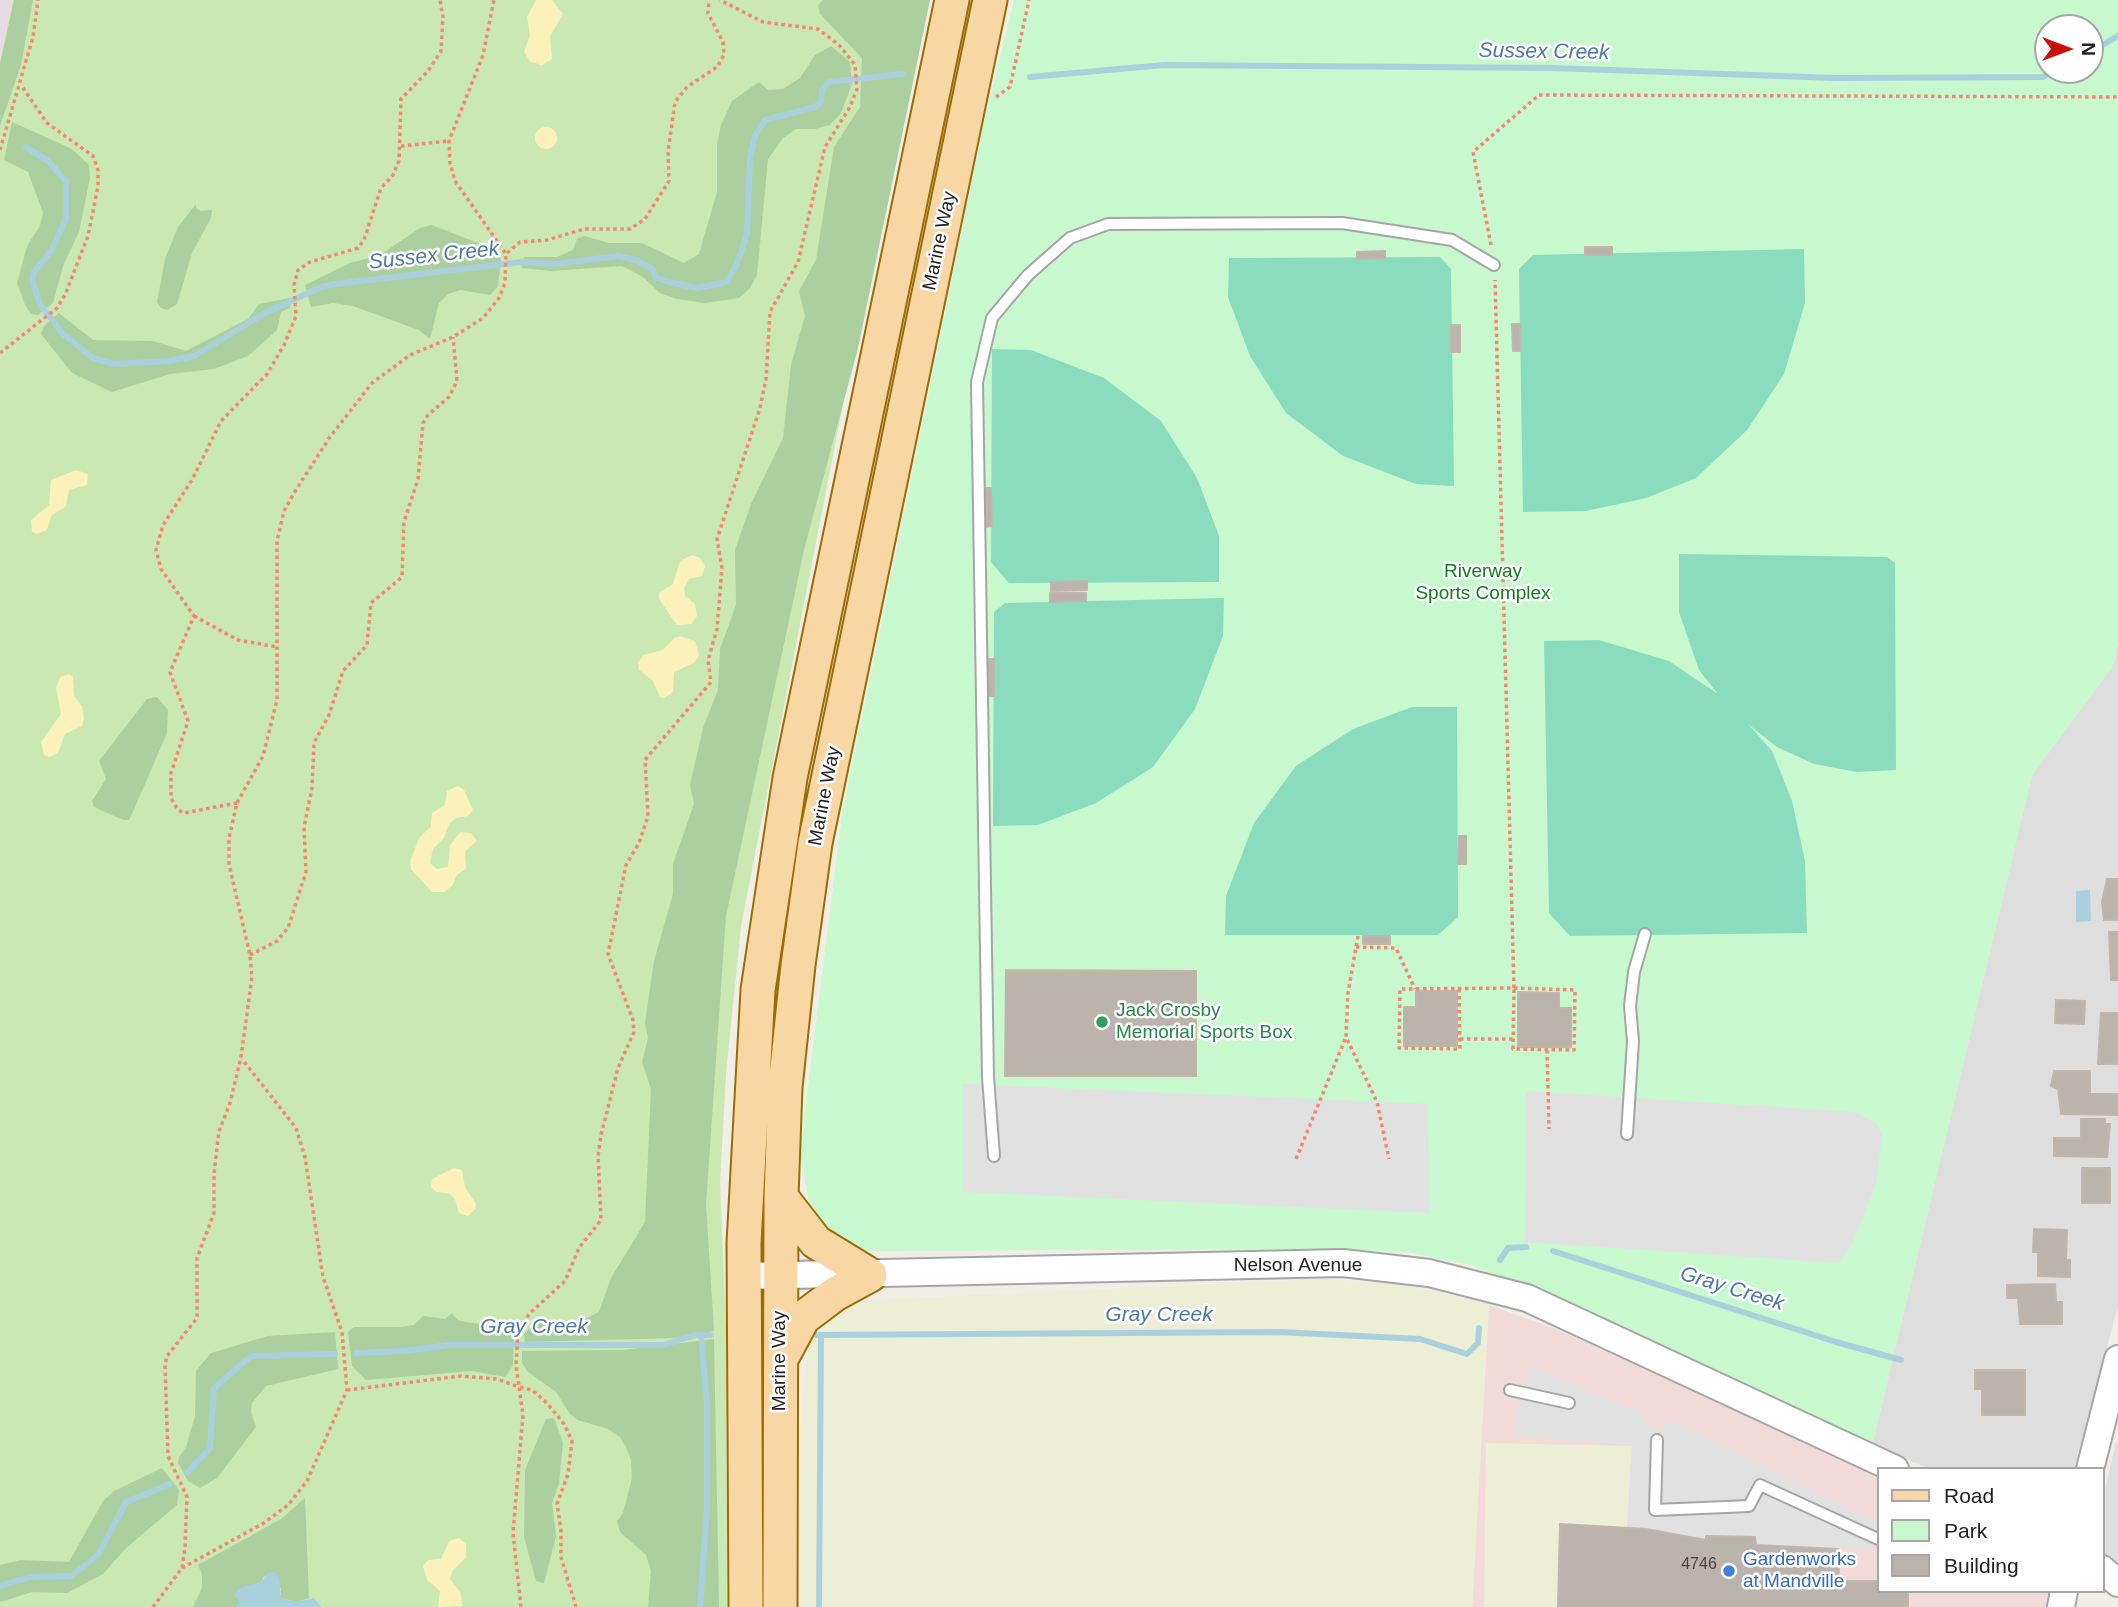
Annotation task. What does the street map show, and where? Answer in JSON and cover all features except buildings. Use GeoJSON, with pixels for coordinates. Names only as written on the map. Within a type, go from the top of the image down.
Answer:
{"type":"FeatureCollection","features":[{"type":"Feature","properties":{"kind":"main road","name":"Marine Way"},"geometry":{"type":"LineString","coordinates":[[746,1607],[746,1164],[758,990],[790,778],[952,0]]}},
{"type":"Feature","properties":{"kind":"main road","name":"Marine Way"},"geometry":{"type":"LineString","coordinates":[[779,1607],[780,1276],[785,1087],[815,843],[990,0]]}},
{"type":"Feature","properties":{"kind":"main road"},"geometry":{"type":"LineString","coordinates":[[781,1197],[816,1242],[870,1275]]}},
{"type":"Feature","properties":{"kind":"main road"},"geometry":{"type":"LineString","coordinates":[[779,1363],[803,1318],[835,1294],[870,1275]]}},
{"type":"Feature","properties":{"kind":"street","name":"Nelson Avenue"},"geometry":{"type":"LineString","coordinates":[[744,1276],[1343,1263],[1429,1273],[1527,1298],[1891,1467]]}},
{"type":"Feature","properties":{"kind":"street"},"geometry":{"type":"LineString","coordinates":[[2091,1467],[2118,1359]]}},
{"type":"Feature","properties":{"kind":"street"},"geometry":{"type":"LineString","coordinates":[[2104,1571],[2118,1583]]}},
{"type":"Feature","properties":{"kind":"lane"},"geometry":{"type":"LineString","coordinates":[[995,1156],[988,1063],[977,382],[992,318],[1028,275],[1070,238],[1108,224],[1342,223],[1452,240],[1494,265]]}},
{"type":"Feature","properties":{"kind":"lane"},"geometry":{"type":"LineString","coordinates":[[1627,1134],[1633,1041],[1630,1006],[1634,972],[1646,934]]}},
{"type":"Feature","properties":{"kind":"lane"},"geometry":{"type":"LineString","coordinates":[[1510,1390],[1569,1403]]}},
{"type":"Feature","properties":{"kind":"lane"},"geometry":{"type":"LineString","coordinates":[[1657,1440],[1655,1510],[1749,1506],[1760,1485],[1876,1538]]}},
{"type":"Feature","properties":{"kind":"path"},"geometry":{"type":"LineString","coordinates":[[0,150],[21,85],[33,37],[38,0]]}},
{"type":"Feature","properties":{"kind":"path"},"geometry":{"type":"LineString","coordinates":[[277,647],[238,640],[194,616],[161,569],[156,550],[163,525],[192,480],[221,421],[267,374],[284,345],[297,311],[294,285],[298,270],[303,266],[343,255],[361,244],[381,188],[393,175],[399,161],[401,99],[428,71],[441,51],[443,17],[440,0]]}},
{"type":"Feature","properties":{"kind":"path"},"geometry":{"type":"LineString","coordinates":[[182,1568],[187,1497],[168,1456],[165,1366],[167,1356],[197,1318],[197,1258],[214,1213],[214,1174],[219,1130],[230,1103],[241,1057],[252,977],[250,955],[229,864],[229,838],[237,803],[263,756],[277,701],[277,541],[284,512],[294,493],[330,437],[372,383],[410,355],[453,337],[482,318],[499,298],[505,283],[507,256],[456,181],[450,163],[449,141],[483,55],[494,0]]}},
{"type":"Feature","properties":{"kind":"path"},"geometry":{"type":"LineString","coordinates":[[507,256],[520,242],[547,240],[584,229],[629,229],[645,219],[669,181],[668,152],[675,102],[687,87],[718,67],[724,55],[723,43],[708,13],[709,0]]}},
{"type":"Feature","properties":{"kind":"path"},"geometry":{"type":"LineString","coordinates":[[521,1607],[513,1533],[523,1415],[516,1365],[518,1332],[529,1314],[565,1280],[579,1248],[601,1220],[598,1156],[601,1135],[618,1068],[634,1032],[633,1020],[607,954],[626,865],[639,844],[648,816],[645,760],[711,682],[708,660],[717,629],[722,568],[717,539],[760,408],[766,379],[770,312],[798,262],[825,147],[850,107],[857,79],[855,65],[850,58],[839,45],[818,29],[763,22],[720,0]]}},
{"type":"Feature","properties":{"kind":"path"},"geometry":{"type":"LineString","coordinates":[[1010,87],[1029,0]]}},
{"type":"Feature","properties":{"kind":"path"},"geometry":{"type":"LineString","coordinates":[[0,353],[57,308],[65,295],[88,236],[98,170],[88,150],[41,117],[21,85]]}},
{"type":"Feature","properties":{"kind":"path"},"geometry":{"type":"LineString","coordinates":[[1459,989],[1460,1049],[1399,1048],[1399,989],[1514,988],[1575,989],[1574,1050],[1513,1049],[1514,988],[1494,265],[1473,152],[1539,95],[2118,97]]}},
{"type":"Feature","properties":{"kind":"path"},"geometry":{"type":"LineString","coordinates":[[401,146],[449,141]]}},
{"type":"Feature","properties":{"kind":"path"},"geometry":{"type":"LineString","coordinates":[[250,955],[277,941],[288,928],[306,872],[304,827],[312,789],[314,743],[329,715],[343,671],[367,645],[371,603],[402,577],[404,522],[418,479],[423,423],[428,415],[449,397],[457,381],[453,337]]}},
{"type":"Feature","properties":{"kind":"path"},"geometry":{"type":"LineString","coordinates":[[194,616],[171,664],[171,680],[188,721],[171,772],[171,798],[178,810],[184,813],[237,803]]}},
{"type":"Feature","properties":{"kind":"path"},"geometry":{"type":"LineString","coordinates":[[1296,1159],[1346,1037],[1358,936]]}},
{"type":"Feature","properties":{"kind":"path"},"geometry":{"type":"LineString","coordinates":[[1356,947],[1396,948],[1415,989]]}},
{"type":"Feature","properties":{"kind":"path"},"geometry":{"type":"LineString","coordinates":[[1346,1037],[1377,1102],[1389,1159]]}},
{"type":"Feature","properties":{"kind":"path"},"geometry":{"type":"LineString","coordinates":[[1460,1039],[1513,1040]]}},
{"type":"Feature","properties":{"kind":"path"},"geometry":{"type":"LineString","coordinates":[[1547,1049],[1549,1129]]}},
{"type":"Feature","properties":{"kind":"path"},"geometry":{"type":"LineString","coordinates":[[153,1607],[182,1568],[264,1523],[288,1504],[307,1481],[347,1390],[342,1332],[323,1277],[305,1157],[296,1128],[241,1057]]}},
{"type":"Feature","properties":{"kind":"path"},"geometry":{"type":"LineString","coordinates":[[347,1390],[461,1376],[496,1379],[532,1390],[547,1403],[564,1423],[572,1441],[568,1474],[557,1504],[561,1557],[576,1607]]}},
{"type":"Feature","properties":{"kind":"shaded area"},"geometry":{"type":"Polygon","coordinates":[[[0,0],[13,0],[0,60],[0,0]]]}},
{"type":"Feature","properties":{"kind":"shaded area"},"geometry":{"type":"Polygon","coordinates":[[[2118,644],[2118,1306],[2075,1467],[1926,1467],[1872,1446],[2032,775],[2113,666],[2118,644]]]}},
{"type":"Feature","properties":{"kind":"shaded area"},"geometry":{"type":"Polygon","coordinates":[[[963,1084],[1428,1104],[1429,1213],[963,1192],[963,1084]]]}},
{"type":"Feature","properties":{"kind":"shaded area"},"geometry":{"type":"Polygon","coordinates":[[[1526,1091],[1855,1112],[1877,1124],[1882,1134],[1876,1183],[1853,1243],[1838,1263],[1525,1242],[1526,1091]]]}},
{"type":"Feature","properties":{"kind":"shaded area"},"geometry":{"type":"Polygon","coordinates":[[[1489,1305],[1563,1332],[1876,1474],[1876,1593],[2048,1593],[2046,1607],[1472,1607],[1489,1305]]]}},
{"type":"Feature","properties":{"kind":"shaded area"},"geometry":{"type":"Polygon","coordinates":[[[1531,1367],[1642,1413],[1647,1425],[1661,1432],[1668,1419],[1876,1521],[1876,1549],[1756,1545],[1755,1537],[1706,1536],[1706,1540],[1627,1530],[1632,1446],[1512,1435],[1531,1367]]]}},
{"type":"Feature","properties":{"kind":"shaded area"},"geometry":{"type":"Polygon","coordinates":[[[2116,1442],[2118,1569],[2104,1555],[2104,1493],[2116,1442]]]}},
{"type":"Feature","properties":{"kind":"green space"},"geometry":{"type":"Polygon","coordinates":[[[13,0],[922,0],[741,926],[726,1074],[720,1182],[726,1331],[727,1607],[0,1607],[0,60],[13,0]]]}},
{"type":"Feature","properties":{"kind":"green space"},"geometry":{"type":"Polygon","coordinates":[[[14,0],[33,0],[21,65],[0,126],[0,64],[14,0]]]}},
{"type":"Feature","properties":{"kind":"green space"},"geometry":{"type":"Polygon","coordinates":[[[823,0],[930,0],[858,348],[804,550],[726,916],[706,1204],[714,1331],[674,1338],[525,1342],[524,1334],[531,1327],[549,1319],[575,1324],[599,1312],[611,1278],[645,1222],[651,1089],[642,1062],[648,1038],[645,1023],[654,961],[673,894],[673,864],[694,804],[690,785],[703,728],[718,690],[720,649],[736,605],[735,550],[751,504],[783,438],[791,365],[805,316],[799,291],[816,260],[834,147],[860,107],[862,58],[820,14],[818,5],[823,0]]]}},
{"type":"Feature","properties":{"kind":"green space","name":"Riverway Sports Complex"},"geometry":{"type":"Polygon","coordinates":[[[1014,0],[2118,0],[2118,644],[2113,666],[2032,775],[1872,1446],[1568,1302],[1470,1265],[1408,1252],[1327,1249],[867,1251],[829,1232],[809,1203],[800,1151],[842,815],[984,123],[1014,0]]]}},
{"type":"Feature","properties":{"kind":"green space"},"geometry":{"type":"Polygon","coordinates":[[[831,46],[850,62],[852,84],[841,113],[830,125],[815,129],[796,129],[783,138],[768,159],[757,275],[750,288],[739,298],[705,303],[677,299],[660,293],[643,277],[622,266],[551,271],[522,268],[524,257],[557,257],[573,250],[577,239],[584,236],[609,243],[642,243],[684,263],[699,254],[717,192],[717,145],[721,125],[732,101],[759,82],[768,90],[783,89],[800,78],[815,55],[831,46]]]}},
{"type":"Feature","properties":{"kind":"green space"},"geometry":{"type":"Polygon","coordinates":[[[12,122],[72,149],[89,165],[90,178],[79,232],[63,266],[53,303],[38,315],[31,314],[25,305],[17,283],[27,246],[40,226],[43,213],[28,172],[4,160],[12,122]]]}},
{"type":"Feature","properties":{"kind":"green space"},"geometry":{"type":"Polygon","coordinates":[[[196,204],[196,208],[201,211],[212,210],[211,218],[192,253],[177,304],[167,310],[161,308],[157,302],[165,259],[178,227],[196,204]]]}},
{"type":"Feature","properties":{"kind":"green space"},"geometry":{"type":"Polygon","coordinates":[[[432,225],[498,251],[501,261],[498,286],[490,295],[461,290],[448,294],[439,303],[430,339],[419,330],[353,306],[333,303],[311,307],[305,285],[350,263],[380,255],[420,228],[432,225]]]}},
{"type":"Feature","properties":{"kind":"green space"},"geometry":{"type":"Polygon","coordinates":[[[1804,249],[1805,303],[1784,374],[1747,430],[1696,478],[1646,498],[1586,511],[1523,512],[1519,269],[1533,255],[1804,249]]]}},
{"type":"Feature","properties":{"kind":"green space"},"geometry":{"type":"Polygon","coordinates":[[[1440,257],[1451,269],[1454,486],[1416,484],[1343,456],[1286,413],[1250,356],[1228,297],[1229,258],[1440,257]]]}},
{"type":"Feature","properties":{"kind":"green space"},"geometry":{"type":"Polygon","coordinates":[[[289,298],[290,308],[281,312],[277,330],[248,356],[214,369],[170,374],[112,392],[72,373],[41,334],[44,326],[59,313],[93,340],[153,341],[186,351],[248,319],[259,304],[289,298]]]}},
{"type":"Feature","properties":{"kind":"green space"},"geometry":{"type":"Polygon","coordinates":[[[992,349],[1031,350],[1104,378],[1161,421],[1197,478],[1219,536],[1219,582],[1009,583],[991,562],[992,349]]]}},
{"type":"Feature","properties":{"kind":"green space"},"geometry":{"type":"Polygon","coordinates":[[[1679,554],[1887,557],[1895,563],[1896,770],[1857,772],[1814,764],[1777,747],[1748,724],[1772,751],[1792,801],[1805,861],[1807,933],[1570,936],[1549,913],[1544,641],[1599,640],[1669,661],[1718,694],[1699,670],[1679,612],[1679,554]]]}},
{"type":"Feature","properties":{"kind":"green space"},"geometry":{"type":"Polygon","coordinates":[[[1224,598],[1223,636],[1195,709],[1153,767],[1096,803],[1038,825],[993,826],[994,612],[1005,603],[1224,598]]]}},
{"type":"Feature","properties":{"kind":"green space"},"geometry":{"type":"Polygon","coordinates":[[[157,697],[168,710],[167,733],[129,820],[123,820],[94,807],[92,801],[106,779],[99,761],[147,699],[157,697]]]}},
{"type":"Feature","properties":{"kind":"green space"},"geometry":{"type":"Polygon","coordinates":[[[1412,707],[1457,707],[1458,917],[1438,935],[1225,935],[1226,896],[1254,823],[1296,766],[1353,729],[1412,707]]]}},
{"type":"Feature","properties":{"kind":"green space"},"geometry":{"type":"Polygon","coordinates":[[[1324,1279],[1399,1284],[1489,1305],[1472,1607],[800,1607],[800,1431],[807,1351],[815,1328],[825,1317],[854,1302],[871,1300],[1324,1279]]]}},
{"type":"Feature","properties":{"kind":"green space"},"geometry":{"type":"Polygon","coordinates":[[[452,1313],[458,1320],[471,1323],[514,1325],[513,1365],[505,1377],[472,1371],[366,1380],[352,1366],[348,1332],[354,1327],[414,1325],[423,1316],[445,1319],[452,1313]]]}},
{"type":"Feature","properties":{"kind":"green space"},"geometry":{"type":"Polygon","coordinates":[[[335,1332],[338,1369],[266,1386],[252,1403],[251,1412],[256,1427],[217,1478],[200,1488],[188,1481],[178,1463],[179,1457],[186,1447],[195,1416],[196,1371],[211,1353],[268,1336],[335,1332]]]}},
{"type":"Feature","properties":{"kind":"green space"},"geometry":{"type":"Polygon","coordinates":[[[714,1339],[719,1607],[648,1607],[651,1571],[646,1555],[620,1532],[617,1521],[623,1513],[632,1478],[631,1460],[626,1447],[620,1437],[608,1429],[578,1420],[570,1414],[556,1392],[527,1371],[522,1363],[522,1351],[623,1350],[714,1339]]]}},
{"type":"Feature","properties":{"kind":"green space"},"geometry":{"type":"Polygon","coordinates":[[[554,1418],[563,1443],[559,1484],[552,1503],[556,1536],[544,1583],[536,1581],[524,1537],[525,1470],[546,1419],[554,1418]]]}},
{"type":"Feature","properties":{"kind":"green space"},"geometry":{"type":"Polygon","coordinates":[[[1486,1443],[1632,1446],[1627,1530],[1560,1525],[1558,1607],[1484,1607],[1486,1443]]]}},
{"type":"Feature","properties":{"kind":"green space"},"geometry":{"type":"Polygon","coordinates":[[[162,1468],[179,1490],[177,1505],[126,1548],[103,1574],[67,1593],[32,1592],[0,1602],[0,1565],[21,1560],[69,1562],[103,1501],[114,1491],[162,1468]]]}},
{"type":"Feature","properties":{"kind":"green space"},"geometry":{"type":"Polygon","coordinates":[[[305,1498],[309,1598],[297,1602],[281,1598],[281,1588],[264,1576],[261,1582],[235,1594],[240,1602],[236,1607],[193,1607],[202,1588],[202,1574],[198,1565],[281,1519],[305,1498]]]}},
{"type":"Feature","properties":{"kind":"sand"},"geometry":{"type":"Polygon","coordinates":[[[536,0],[552,0],[563,14],[550,36],[552,59],[542,65],[531,62],[524,52],[530,35],[527,17],[536,0]]]}},
{"type":"Feature","properties":{"kind":"sand"},"geometry":{"type":"Polygon","coordinates":[[[546,127],[554,130],[557,138],[554,146],[546,149],[538,146],[535,138],[538,130],[546,127]]]}},
{"type":"Feature","properties":{"kind":"sand"},"geometry":{"type":"Polygon","coordinates":[[[76,470],[88,474],[87,485],[69,490],[66,506],[51,516],[47,530],[37,534],[32,532],[31,520],[49,505],[51,480],[76,470]]]}},
{"type":"Feature","properties":{"kind":"sand"},"geometry":{"type":"Polygon","coordinates":[[[692,555],[700,558],[705,566],[702,576],[689,579],[684,589],[685,596],[695,604],[697,616],[691,624],[677,625],[659,599],[659,593],[673,584],[680,561],[692,555]]]}},
{"type":"Feature","properties":{"kind":"sand"},"geometry":{"type":"Polygon","coordinates":[[[680,636],[695,641],[699,655],[694,663],[674,672],[673,692],[664,698],[660,697],[653,681],[639,670],[638,663],[643,655],[663,650],[674,638],[680,636]]]}},
{"type":"Feature","properties":{"kind":"sand"},"geometry":{"type":"Polygon","coordinates":[[[69,674],[73,677],[74,696],[82,706],[84,718],[82,726],[65,734],[58,753],[49,757],[44,755],[41,742],[61,714],[56,688],[60,677],[69,674]]]}},
{"type":"Feature","properties":{"kind":"sand"},"geometry":{"type":"Polygon","coordinates":[[[458,786],[464,790],[473,810],[468,816],[456,818],[449,824],[444,838],[433,849],[430,863],[437,869],[448,867],[450,846],[460,832],[471,833],[477,841],[465,851],[466,869],[457,875],[452,886],[444,892],[432,892],[411,869],[410,862],[419,838],[431,826],[432,813],[445,805],[447,791],[458,786]]]}},
{"type":"Feature","properties":{"kind":"sand"},"geometry":{"type":"Polygon","coordinates":[[[454,1168],[462,1170],[465,1187],[476,1204],[468,1216],[459,1213],[455,1199],[449,1193],[436,1192],[431,1187],[432,1179],[454,1168]]]}},
{"type":"Feature","properties":{"kind":"sand"},"geometry":{"type":"Polygon","coordinates":[[[459,1538],[466,1544],[466,1557],[453,1570],[450,1579],[461,1593],[462,1606],[438,1607],[440,1591],[427,1580],[423,1566],[428,1560],[441,1559],[449,1541],[459,1538]]]}},
{"type":"Feature","properties":{"kind":"water"},"geometry":{"type":"Polygon","coordinates":[[[2090,890],[2091,921],[2076,922],[2076,891],[2090,890]]]}},
{"type":"Feature","properties":{"kind":"water"},"geometry":{"type":"Polygon","coordinates":[[[269,1572],[275,1572],[279,1578],[281,1598],[297,1602],[314,1598],[321,1607],[236,1607],[240,1602],[234,1594],[242,1587],[261,1582],[269,1572]]]}},
{"type":"Feature","properties":{"kind":"waterway","name":"Sussex Creek"},"geometry":{"type":"LineString","coordinates":[[2104,44],[2118,36]]}},
{"type":"Feature","properties":{"kind":"waterway","name":"Sussex Creek"},"geometry":{"type":"LineString","coordinates":[[1030,77],[1164,65],[1552,68],[1836,78],[2034,77]]}},
{"type":"Feature","properties":{"kind":"waterway","name":"Sussex Creek"},"geometry":{"type":"LineString","coordinates":[[26,147],[48,161],[66,181],[66,218],[52,250],[34,272],[32,280],[40,304],[63,334],[93,358],[114,364],[169,361],[194,356],[263,314],[321,287],[335,284],[522,262],[555,264],[618,256],[636,260],[653,269],[655,277],[669,282],[697,288],[727,282],[737,264],[747,234],[750,157],[755,136],[765,120],[815,107],[821,102],[822,90],[829,82],[902,74]]}},
{"type":"Feature","properties":{"kind":"waterway","name":"Gray Creek"},"geometry":{"type":"LineString","coordinates":[[1500,1260],[1508,1248],[1526,1247]]}},
{"type":"Feature","properties":{"kind":"waterway","name":"Gray Creek"},"geometry":{"type":"LineString","coordinates":[[1553,1251],[1836,1342],[1901,1360]]}},
{"type":"Feature","properties":{"kind":"waterway","name":"Gray Creek"},"geometry":{"type":"LineString","coordinates":[[817,1335],[1279,1332],[1420,1339],[1467,1354],[1478,1343],[1479,1328]]}},
{"type":"Feature","properties":{"kind":"waterway","name":"Gray Creek"},"geometry":{"type":"LineString","coordinates":[[356,1353],[405,1351],[449,1345],[663,1345],[695,1335],[711,1335]]}},
{"type":"Feature","properties":{"kind":"waterway"},"geometry":{"type":"LineString","coordinates":[[700,1607],[707,1507],[707,1405],[701,1335]]}},
{"type":"Feature","properties":{"kind":"waterway"},"geometry":{"type":"LineString","coordinates":[[819,1607],[821,1335]]}},
{"type":"Feature","properties":{"kind":"waterway","name":"Gray Creek"},"geometry":{"type":"LineString","coordinates":[[187,1473],[210,1448],[214,1388],[251,1356],[335,1354]]}},
{"type":"Feature","properties":{"kind":"waterway","name":"Gray Creek"},"geometry":{"type":"LineString","coordinates":[[0,1586],[30,1577],[71,1576],[98,1555],[126,1502],[170,1484]]}},
{"type":"Feature","properties":{"kind":"place","name":"Jack Crosby Memorial Sports Box"},"geometry":{"type":"Point","coordinates":[1102,1022]}},
{"type":"Feature","properties":{"kind":"place","name":"Gardenworks at Mandville"},"geometry":{"type":"Point","coordinates":[1729,1571]}}]}
